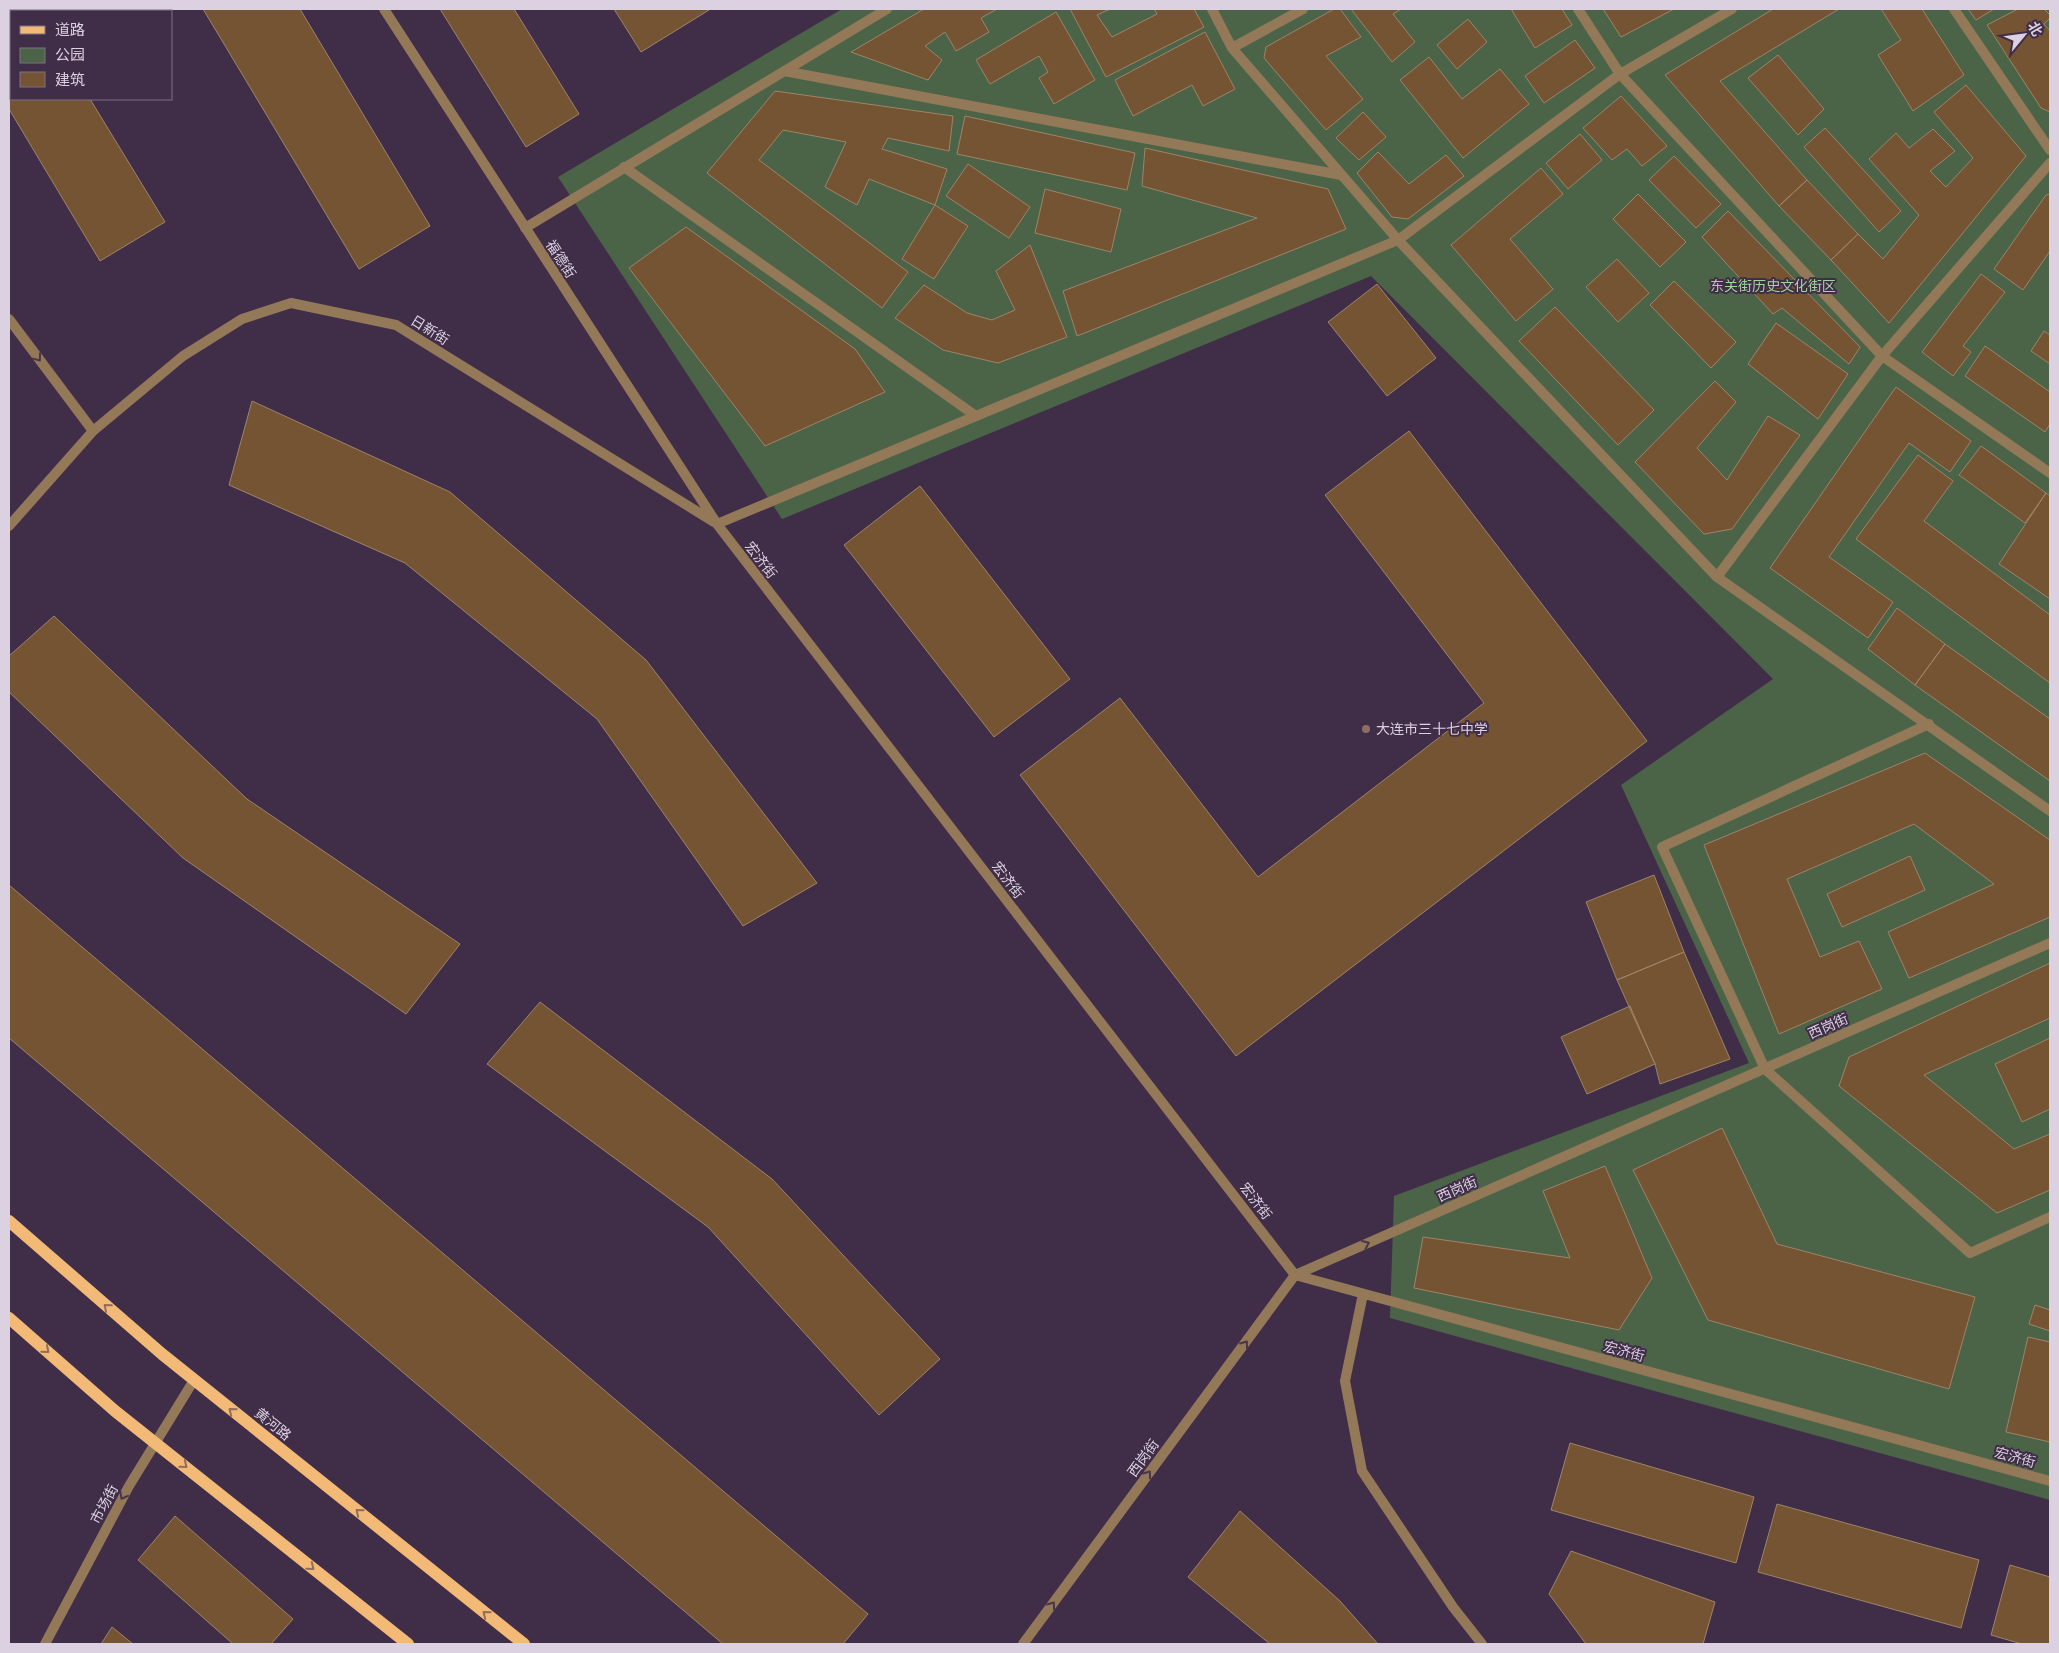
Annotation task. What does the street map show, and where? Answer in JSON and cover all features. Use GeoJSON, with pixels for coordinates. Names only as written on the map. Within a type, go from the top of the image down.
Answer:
{"type":"FeatureCollection","features":[{"type":"Feature","properties":{"kind":"main road","name":"黄河路"},"geometry":{"type":"LineString","coordinates":[[9,1221],[162,1354],[524,1644]]}},
{"type":"Feature","properties":{"kind":"main road"},"geometry":{"type":"LineString","coordinates":[[9,1318],[115,1411],[408,1644]]}},
{"type":"Feature","properties":{"kind":"street","name":"福德街"},"geometry":{"type":"LineString","coordinates":[[384,9],[717,524]]}},
{"type":"Feature","properties":{"kind":"street"},"geometry":{"type":"LineString","coordinates":[[525,228],[887,9]]}},
{"type":"Feature","properties":{"kind":"street"},"geometry":{"type":"LineString","coordinates":[[1212,9],[1232,48],[1398,240],[1717,577],[1929,724],[2050,811]]}},
{"type":"Feature","properties":{"kind":"street"},"geometry":{"type":"LineString","coordinates":[[1232,48],[1302,9]]}},
{"type":"Feature","properties":{"kind":"street"},"geometry":{"type":"LineString","coordinates":[[1578,9],[1620,74],[1882,356],[2050,473]]}},
{"type":"Feature","properties":{"kind":"street"},"geometry":{"type":"LineString","coordinates":[[717,524],[1398,240],[1620,74],[1732,9]]}},
{"type":"Feature","properties":{"kind":"street"},"geometry":{"type":"LineString","coordinates":[[1954,9],[2050,150]]}},
{"type":"Feature","properties":{"kind":"street"},"geometry":{"type":"LineString","coordinates":[[784,71],[1341,175]]}},
{"type":"Feature","properties":{"kind":"street"},"geometry":{"type":"LineString","coordinates":[[1717,577],[1882,356],[2050,163]]}},
{"type":"Feature","properties":{"kind":"street"},"geometry":{"type":"LineString","coordinates":[[624,167],[976,416]]}},
{"type":"Feature","properties":{"kind":"street","name":"日新街"},"geometry":{"type":"LineString","coordinates":[[9,526],[93,431],[183,356],[242,319],[291,303],[396,325],[717,524]]}},
{"type":"Feature","properties":{"kind":"street"},"geometry":{"type":"LineString","coordinates":[[9,319],[93,431]]}},
{"type":"Feature","properties":{"kind":"street","name":"宏济街"},"geometry":{"type":"LineString","coordinates":[[717,524],[1295,1275],[2050,1481]]}},
{"type":"Feature","properties":{"kind":"street"},"geometry":{"type":"LineString","coordinates":[[1929,724],[1662,847],[1765,1069],[1970,1253],[2050,1217]]}},
{"type":"Feature","properties":{"kind":"street","name":"西岗街"},"geometry":{"type":"LineString","coordinates":[[1022,1644],[1295,1275],[2050,943]]}},
{"type":"Feature","properties":{"kind":"street"},"geometry":{"type":"LineString","coordinates":[[1364,1294],[1345,1381],[1362,1471],[1453,1607],[1482,1644]]}},
{"type":"Feature","properties":{"kind":"street","name":"市场街"},"geometry":{"type":"LineString","coordinates":[[45,1644],[129,1486],[194,1380]]}},
{"type":"Feature","properties":{"kind":"green space","name":"东关街历史文化街区"},"geometry":{"type":"Polygon","coordinates":[[[842,9],[1616,9],[1624,22],[1649,9],[2050,9],[2050,1500],[1390,1318],[1394,1196],[1749,1063],[1621,785],[1773,679],[1371,276],[782,519],[558,177],[842,9]]]}},
{"type":"Feature","properties":{"kind":"building"},"geometry":{"type":"Polygon","coordinates":[[[9,9],[37,10],[10,10],[9,27],[9,9]]]}},
{"type":"Feature","properties":{"kind":"building"},"geometry":{"type":"Polygon","coordinates":[[[203,9],[300,9],[430,226],[359,269],[203,9]]]}},
{"type":"Feature","properties":{"kind":"building"},"geometry":{"type":"Polygon","coordinates":[[[440,9],[514,9],[579,114],[526,147],[440,9]]]}},
{"type":"Feature","properties":{"kind":"building"},"geometry":{"type":"Polygon","coordinates":[[[614,9],[708,9],[709,10],[641,52],[614,9]]]}},
{"type":"Feature","properties":{"kind":"building"},"geometry":{"type":"Polygon","coordinates":[[[924,9],[997,9],[981,18],[989,32],[956,51],[945,32],[925,46],[942,60],[928,80],[851,52],[924,9]]]}},
{"type":"Feature","properties":{"kind":"building"},"geometry":{"type":"Polygon","coordinates":[[[1070,9],[1110,9],[1097,15],[1112,37],[1157,14],[1154,9],[1194,9],[1204,27],[1106,77],[1070,9]]]}},
{"type":"Feature","properties":{"kind":"building"},"geometry":{"type":"Polygon","coordinates":[[[1334,9],[1340,9],[1361,37],[1326,56],[1363,99],[1326,130],[1264,58],[1266,47],[1334,9]]]}},
{"type":"Feature","properties":{"kind":"building"},"geometry":{"type":"Polygon","coordinates":[[[1351,9],[1401,9],[1393,14],[1415,42],[1392,62],[1351,9]]]}},
{"type":"Feature","properties":{"kind":"building"},"geometry":{"type":"Polygon","coordinates":[[[1511,9],[1562,9],[1572,25],[1535,48],[1511,9]]]}},
{"type":"Feature","properties":{"kind":"building"},"geometry":{"type":"Polygon","coordinates":[[[1603,9],[1674,9],[1621,37],[1603,9]]]}},
{"type":"Feature","properties":{"kind":"building"},"geometry":{"type":"Polygon","coordinates":[[[1773,9],[1839,9],[1720,81],[1807,180],[1779,206],[1665,75],[1773,9]]]}},
{"type":"Feature","properties":{"kind":"building"},"geometry":{"type":"Polygon","coordinates":[[[1881,9],[1922,9],[1964,75],[1913,111],[1878,55],[1901,40],[1881,9]]]}},
{"type":"Feature","properties":{"kind":"building"},"geometry":{"type":"Polygon","coordinates":[[[1968,9],[1994,9],[1976,20],[1968,9]]]}},
{"type":"Feature","properties":{"kind":"building"},"geometry":{"type":"Polygon","coordinates":[[[2018,9],[2044,9],[2050,15],[2050,18],[2044,24],[2050,31],[2050,112],[2041,108],[1987,25],[2018,9]]]}},
{"type":"Feature","properties":{"kind":"building"},"geometry":{"type":"Polygon","coordinates":[[[1056,12],[1095,80],[1054,104],[1039,78],[1048,72],[1039,56],[990,84],[976,60],[1056,12]]]}},
{"type":"Feature","properties":{"kind":"building"},"geometry":{"type":"Polygon","coordinates":[[[1468,19],[1487,42],[1457,69],[1437,45],[1468,19]]]}},
{"type":"Feature","properties":{"kind":"building"},"geometry":{"type":"Polygon","coordinates":[[[9,27],[10,100],[91,100],[165,222],[100,261],[9,109],[9,27]]]}},
{"type":"Feature","properties":{"kind":"building"},"geometry":{"type":"Polygon","coordinates":[[[1205,32],[1235,89],[1203,106],[1192,85],[1133,116],[1115,80],[1205,32]]]}},
{"type":"Feature","properties":{"kind":"building"},"geometry":{"type":"Polygon","coordinates":[[[1575,40],[1595,68],[1544,103],[1525,76],[1575,40]]]}},
{"type":"Feature","properties":{"kind":"building"},"geometry":{"type":"Polygon","coordinates":[[[1778,55],[1824,109],[1798,135],[1748,78],[1778,55]]]}},
{"type":"Feature","properties":{"kind":"building"},"geometry":{"type":"Polygon","coordinates":[[[1429,57],[1462,99],[1500,69],[1529,104],[1463,158],[1400,80],[1429,57]]]}},
{"type":"Feature","properties":{"kind":"building"},"geometry":{"type":"Polygon","coordinates":[[[1966,85],[2026,156],[1889,323],[1831,260],[1858,234],[1883,259],[1919,215],[1869,159],[1896,133],[1909,148],[1933,129],[1955,151],[1930,171],[1946,187],[1973,158],[1934,112],[1966,85]]]}},
{"type":"Feature","properties":{"kind":"building"},"geometry":{"type":"Polygon","coordinates":[[[775,91],[953,116],[949,151],[888,138],[882,149],[947,169],[935,205],[869,179],[857,205],[825,187],[846,142],[783,130],[759,160],[908,272],[882,308],[707,173],[775,91]]]}},
{"type":"Feature","properties":{"kind":"building"},"geometry":{"type":"Polygon","coordinates":[[[1621,96],[1667,146],[1642,166],[1627,149],[1612,160],[1583,128],[1621,96]]]}},
{"type":"Feature","properties":{"kind":"building"},"geometry":{"type":"Polygon","coordinates":[[[1363,112],[1386,137],[1359,160],[1336,138],[1363,112]]]}},
{"type":"Feature","properties":{"kind":"building"},"geometry":{"type":"Polygon","coordinates":[[[965,116],[1135,153],[1127,190],[957,154],[965,116]]]}},
{"type":"Feature","properties":{"kind":"building"},"geometry":{"type":"Polygon","coordinates":[[[1825,128],[1901,211],[1879,232],[1804,147],[1825,128]]]}},
{"type":"Feature","properties":{"kind":"building"},"geometry":{"type":"Polygon","coordinates":[[[1580,134],[1602,160],[1568,189],[1546,163],[1580,134]]]}},
{"type":"Feature","properties":{"kind":"building"},"geometry":{"type":"Polygon","coordinates":[[[1145,148],[1328,189],[1346,229],[1077,336],[1063,291],[1257,218],[1142,186],[1145,148]]]}},
{"type":"Feature","properties":{"kind":"building"},"geometry":{"type":"Polygon","coordinates":[[[1378,152],[1409,184],[1446,155],[1464,176],[1408,219],[1392,217],[1357,173],[1378,152]]]}},
{"type":"Feature","properties":{"kind":"building"},"geometry":{"type":"Polygon","coordinates":[[[1674,156],[1721,204],[1696,228],[1649,180],[1674,156]]]}},
{"type":"Feature","properties":{"kind":"building"},"geometry":{"type":"Polygon","coordinates":[[[968,164],[1030,207],[1009,238],[946,196],[968,164]]]}},
{"type":"Feature","properties":{"kind":"building"},"geometry":{"type":"Polygon","coordinates":[[[1541,168],[1563,194],[1510,239],[1553,289],[1516,321],[1451,245],[1541,168]]]}},
{"type":"Feature","properties":{"kind":"building"},"geometry":{"type":"Polygon","coordinates":[[[1807,180],[1858,234],[1831,260],[1779,206],[1807,180]]]}},
{"type":"Feature","properties":{"kind":"building"},"geometry":{"type":"Polygon","coordinates":[[[1045,189],[1121,209],[1111,252],[1035,233],[1045,189]]]}},
{"type":"Feature","properties":{"kind":"building"},"geometry":{"type":"Polygon","coordinates":[[[1638,194],[1686,242],[1660,267],[1613,219],[1638,194]]]}},
{"type":"Feature","properties":{"kind":"building"},"geometry":{"type":"Polygon","coordinates":[[[2050,194],[2050,251],[2023,290],[1994,269],[2046,195],[2050,194]]]}},
{"type":"Feature","properties":{"kind":"building"},"geometry":{"type":"Polygon","coordinates":[[[935,205],[968,226],[934,279],[902,259],[935,205]]]}},
{"type":"Feature","properties":{"kind":"building"},"geometry":{"type":"Polygon","coordinates":[[[1728,211],[1860,347],[1849,364],[1782,308],[1773,314],[1702,237],[1728,211]]]}},
{"type":"Feature","properties":{"kind":"building"},"geometry":{"type":"Polygon","coordinates":[[[686,227],[855,349],[885,392],[765,446],[629,268],[686,227]]]}},
{"type":"Feature","properties":{"kind":"building"},"geometry":{"type":"Polygon","coordinates":[[[1030,245],[1067,337],[998,363],[943,350],[895,318],[924,285],[967,313],[992,320],[1015,310],[996,271],[1030,245]]]}},
{"type":"Feature","properties":{"kind":"building"},"geometry":{"type":"Polygon","coordinates":[[[1617,259],[1649,293],[1618,322],[1586,287],[1617,259]]]}},
{"type":"Feature","properties":{"kind":"building"},"geometry":{"type":"Polygon","coordinates":[[[1981,274],[2005,292],[1963,346],[1971,352],[1953,376],[1922,352],[1981,274]]]}},
{"type":"Feature","properties":{"kind":"building"},"geometry":{"type":"Polygon","coordinates":[[[1674,281],[1736,342],[1711,368],[1650,305],[1674,281]]]}},
{"type":"Feature","properties":{"kind":"building"},"geometry":{"type":"Polygon","coordinates":[[[1377,284],[1436,358],[1387,396],[1328,322],[1377,284]]]}},
{"type":"Feature","properties":{"kind":"building"},"geometry":{"type":"Polygon","coordinates":[[[1555,307],[1654,410],[1618,445],[1519,341],[1555,307]]]}},
{"type":"Feature","properties":{"kind":"building"},"geometry":{"type":"Polygon","coordinates":[[[1776,323],[1848,374],[1818,419],[1748,364],[1776,323]]]}},
{"type":"Feature","properties":{"kind":"building"},"geometry":{"type":"Polygon","coordinates":[[[2044,331],[2050,335],[2050,364],[2031,351],[2044,331]]]}},
{"type":"Feature","properties":{"kind":"building"},"geometry":{"type":"Polygon","coordinates":[[[1985,346],[2050,392],[2050,424],[2045,432],[1965,376],[1985,346]]]}},
{"type":"Feature","properties":{"kind":"building"},"geometry":{"type":"Polygon","coordinates":[[[1715,381],[1736,402],[1697,448],[1727,480],[1768,416],[1800,435],[1732,529],[1704,534],[1635,462],[1715,381]]]}},
{"type":"Feature","properties":{"kind":"building"},"geometry":{"type":"Polygon","coordinates":[[[1896,387],[1971,441],[1950,472],[1909,443],[1829,557],[1893,602],[1868,638],[1770,568],[1896,387]]]}},
{"type":"Feature","properties":{"kind":"building"},"geometry":{"type":"Polygon","coordinates":[[[252,401],[450,492],[646,660],[817,883],[743,926],[597,719],[405,563],[229,485],[252,401]]]}},
{"type":"Feature","properties":{"kind":"building"},"geometry":{"type":"Polygon","coordinates":[[[1409,431],[1647,741],[1236,1056],[1020,775],[1120,698],[1258,877],[1484,703],[1325,495],[1409,431]]]}},
{"type":"Feature","properties":{"kind":"building"},"geometry":{"type":"Polygon","coordinates":[[[1981,446],[2046,493],[2025,523],[1959,475],[1981,446]]]}},
{"type":"Feature","properties":{"kind":"building"},"geometry":{"type":"Polygon","coordinates":[[[1918,455],[1953,481],[1924,521],[2050,615],[2050,683],[1856,539],[1918,455]]]}},
{"type":"Feature","properties":{"kind":"building"},"geometry":{"type":"Polygon","coordinates":[[[920,486],[1070,679],[994,737],[844,545],[920,486]]]}},
{"type":"Feature","properties":{"kind":"building"},"geometry":{"type":"Polygon","coordinates":[[[2046,493],[2050,496],[2050,599],[1999,564],[2046,493]]]}},
{"type":"Feature","properties":{"kind":"building"},"geometry":{"type":"Polygon","coordinates":[[[1897,608],[1945,644],[1915,685],[1868,649],[1897,608]]]}},
{"type":"Feature","properties":{"kind":"building"},"geometry":{"type":"Polygon","coordinates":[[[54,616],[247,799],[460,944],[406,1014],[183,858],[9,692],[9,656],[54,616]]]}},
{"type":"Feature","properties":{"kind":"building"},"geometry":{"type":"Polygon","coordinates":[[[1945,644],[2050,719],[2050,781],[1915,685],[1945,644]]]}},
{"type":"Feature","properties":{"kind":"building"},"geometry":{"type":"Polygon","coordinates":[[[1925,753],[2050,840],[2050,917],[1909,978],[1888,932],[1994,884],[1914,824],[1787,879],[1820,957],[1859,941],[1882,989],[1779,1034],[1704,845],[1925,753]]]}},
{"type":"Feature","properties":{"kind":"building"},"geometry":{"type":"Polygon","coordinates":[[[1910,856],[1925,890],[1842,927],[1827,894],[1910,856]]]}},
{"type":"Feature","properties":{"kind":"building"},"geometry":{"type":"Polygon","coordinates":[[[1654,875],[1684,952],[1617,980],[1586,902],[1654,875]]]}},
{"type":"Feature","properties":{"kind":"building"},"geometry":{"type":"Polygon","coordinates":[[[9,885],[868,1614],[843,1644],[723,1644],[9,1038],[9,885]]]}},
{"type":"Feature","properties":{"kind":"building"},"geometry":{"type":"Polygon","coordinates":[[[1684,952],[1730,1059],[1660,1084],[1655,1064],[1617,980],[1684,952]]]}},
{"type":"Feature","properties":{"kind":"building"},"geometry":{"type":"Polygon","coordinates":[[[2050,963],[2050,1018],[1924,1075],[2014,1149],[2050,1134],[2050,1190],[1997,1213],[1839,1086],[1849,1057],[2050,963]]]}},
{"type":"Feature","properties":{"kind":"building"},"geometry":{"type":"Polygon","coordinates":[[[540,1002],[772,1179],[940,1359],[879,1415],[708,1227],[487,1064],[540,1002]]]}},
{"type":"Feature","properties":{"kind":"building"},"geometry":{"type":"Polygon","coordinates":[[[1630,1006],[1655,1064],[1587,1094],[1561,1037],[1630,1006]]]}},
{"type":"Feature","properties":{"kind":"building"},"geometry":{"type":"Polygon","coordinates":[[[2050,1038],[2050,1109],[2022,1122],[1995,1064],[2050,1038]]]}},
{"type":"Feature","properties":{"kind":"building"},"geometry":{"type":"Polygon","coordinates":[[[1722,1128],[1777,1244],[1975,1297],[1949,1389],[1708,1320],[1633,1170],[1722,1128]]]}},
{"type":"Feature","properties":{"kind":"building"},"geometry":{"type":"Polygon","coordinates":[[[1605,1166],[1652,1278],[1619,1330],[1414,1288],[1423,1237],[1570,1258],[1543,1191],[1605,1166]]]}},
{"type":"Feature","properties":{"kind":"building"},"geometry":{"type":"Polygon","coordinates":[[[2035,1305],[2050,1310],[2050,1331],[2029,1324],[2035,1305]]]}},
{"type":"Feature","properties":{"kind":"building"},"geometry":{"type":"Polygon","coordinates":[[[2028,1337],[2050,1342],[2050,1442],[2006,1432],[2028,1337]]]}},
{"type":"Feature","properties":{"kind":"building"},"geometry":{"type":"Polygon","coordinates":[[[1570,1443],[1754,1497],[1736,1563],[1551,1510],[1570,1443]]]}},
{"type":"Feature","properties":{"kind":"building"},"geometry":{"type":"Polygon","coordinates":[[[1777,1504],[1979,1560],[1961,1628],[1758,1572],[1777,1504]]]}},
{"type":"Feature","properties":{"kind":"building"},"geometry":{"type":"Polygon","coordinates":[[[1240,1511],[1340,1601],[1378,1644],[1270,1644],[1188,1577],[1240,1511]]]}},
{"type":"Feature","properties":{"kind":"building"},"geometry":{"type":"Polygon","coordinates":[[[175,1516],[293,1619],[271,1644],[233,1644],[138,1560],[175,1516]]]}},
{"type":"Feature","properties":{"kind":"building"},"geometry":{"type":"Polygon","coordinates":[[[1571,1551],[1715,1602],[1703,1644],[1586,1644],[1549,1594],[1571,1551]]]}},
{"type":"Feature","properties":{"kind":"building"},"geometry":{"type":"Polygon","coordinates":[[[2010,1565],[2050,1577],[2050,1644],[2022,1644],[1991,1635],[2010,1565]]]}},
{"type":"Feature","properties":{"kind":"building"},"geometry":{"type":"Polygon","coordinates":[[[112,1627],[133,1644],[101,1644],[112,1627]]]}},
{"type":"Feature","properties":{"kind":"place","name":"大连市三十七中学"},"geometry":{"type":"Point","coordinates":[1366,729]}}]}
